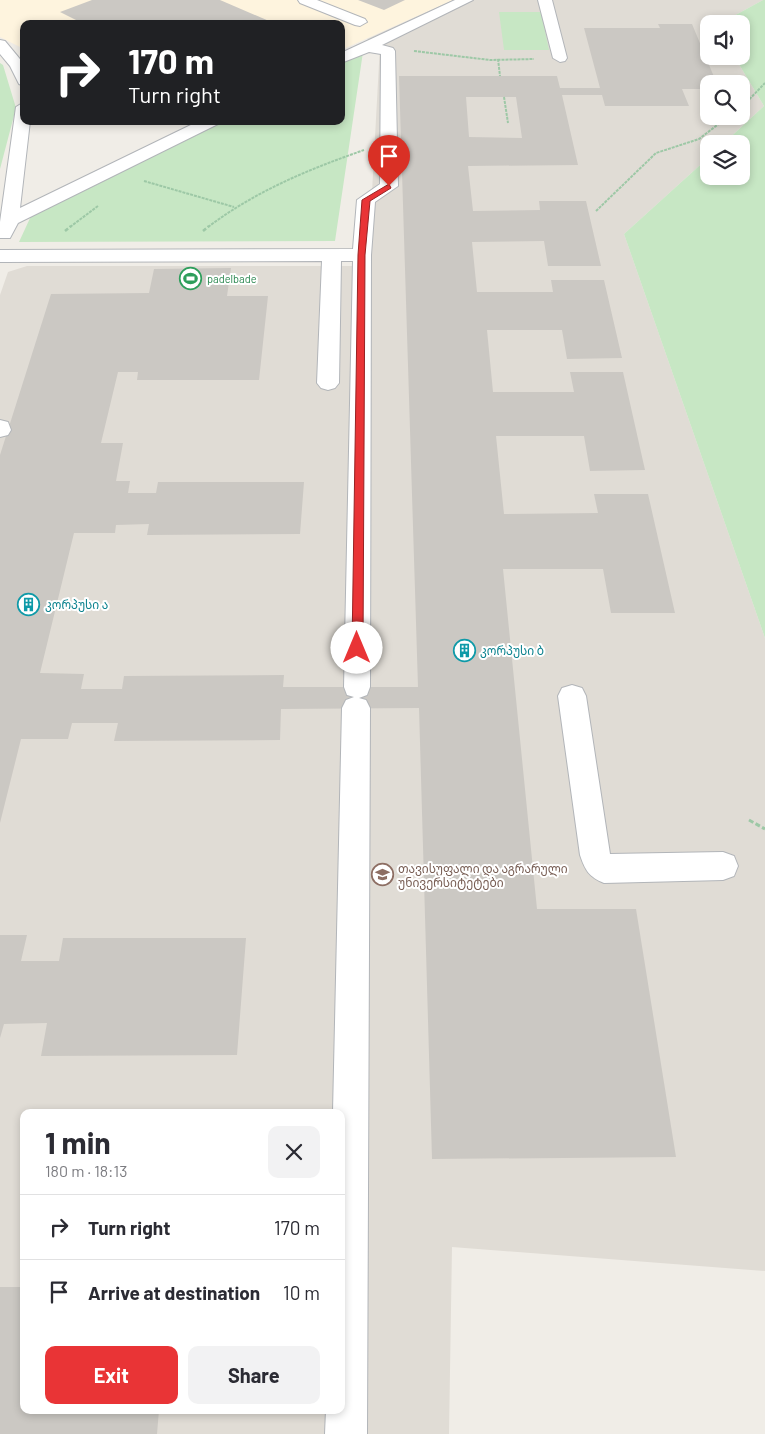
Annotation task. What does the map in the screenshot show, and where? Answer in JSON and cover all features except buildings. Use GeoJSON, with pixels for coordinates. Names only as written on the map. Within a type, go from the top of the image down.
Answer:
{"type":"FeatureCollection","features":[{"type":"Feature","properties":{"kind":"street"},"geometry":{"type":"LineString","coordinates":[[305,0],[360,22]]}},
{"type":"Feature","properties":{"kind":"street"},"geometry":{"type":"LineString","coordinates":[[345,57],[466,0]]}},
{"type":"Feature","properties":{"kind":"street"},"geometry":{"type":"LineString","coordinates":[[545,0],[560,58]]}},
{"type":"Feature","properties":{"kind":"street"},"geometry":{"type":"LineString","coordinates":[[0,44],[17,65],[20,72]]}},
{"type":"Feature","properties":{"kind":"street"},"geometry":{"type":"LineString","coordinates":[[346,1434],[361,277],[366,200],[389,186],[388,51],[367,47]]}},
{"type":"Feature","properties":{"kind":"street"},"geometry":{"type":"LineString","coordinates":[[0,244],[10,220],[22,125]]}},
{"type":"Feature","properties":{"kind":"street"},"geometry":{"type":"LineString","coordinates":[[10,220],[204,125]]}},
{"type":"Feature","properties":{"kind":"street"},"geometry":{"type":"LineString","coordinates":[[328,383],[332,255]]}},
{"type":"Feature","properties":{"kind":"street"},"geometry":{"type":"LineString","coordinates":[[0,256],[362,255]]}},
{"type":"Feature","properties":{"kind":"street"},"geometry":{"type":"LineString","coordinates":[[332,277],[361,277]]}},
{"type":"Feature","properties":{"kind":"street"},"geometry":{"type":"LineString","coordinates":[[572,696],[595,855],[598,863],[604,869],[723,866]]}},
{"type":"Feature","properties":{"kind":"path"},"geometry":{"type":"LineString","coordinates":[[367,47],[498,59],[560,58]]}},
{"type":"Feature","properties":{"kind":"path"},"geometry":{"type":"LineString","coordinates":[[498,59],[500,76]]}},
{"type":"Feature","properties":{"kind":"path"},"geometry":{"type":"LineString","coordinates":[[750,99],[765,83]]}},
{"type":"Feature","properties":{"kind":"path"},"geometry":{"type":"LineString","coordinates":[[504,97],[508,123]]}},
{"type":"Feature","properties":{"kind":"path"},"geometry":{"type":"LineString","coordinates":[[596,211],[656,153],[699,139],[718,125]]}},
{"type":"Feature","properties":{"kind":"path"},"geometry":{"type":"LineString","coordinates":[[170,255],[234,207],[304,171],[388,142]]}},
{"type":"Feature","properties":{"kind":"path"},"geometry":{"type":"LineString","coordinates":[[143,180],[234,207]]}},
{"type":"Feature","properties":{"kind":"path"},"geometry":{"type":"LineString","coordinates":[[34,256],[103,202]]}},
{"type":"Feature","properties":{"kind":"path"},"geometry":{"type":"LineString","coordinates":[[749,820],[765,829]]}},
{"type":"Feature","properties":{"kind":"shaded area"},"geometry":{"type":"Polygon","coordinates":[[[0,0],[453,0],[345,48],[345,20],[20,20],[20,47],[0,37],[0,0]]]}},
{"type":"Feature","properties":{"kind":"shaded area","name":"თავისუფალი და აგრარული უნივერსიტეტები"},"geometry":{"type":"Polygon","coordinates":[[[453,0],[763,0],[736,15],[700,15],[700,65],[739,65],[745,75],[700,75],[700,125],[744,125],[733,135],[700,135],[700,165],[624,234],[765,638],[765,1271],[452,1247],[449,1434],[0,1434],[0,295],[8,272],[27,266],[368,266],[380,45],[367,39],[453,0]]]}},
{"type":"Feature","properties":{"kind":"shaded area","name":"თავისუფალი და აგრარული უნივერსიტეტები"},"geometry":{"type":"Polygon","coordinates":[[[750,83],[764,106],[750,119],[750,83]]]}},
{"type":"Feature","properties":{"kind":"green space"},"geometry":{"type":"Polygon","coordinates":[[[765,0],[765,638],[624,234],[700,165],[700,185],[750,185],[750,135],[733,135],[744,125],[750,125],[750,119],[764,106],[750,83],[750,75],[745,75],[739,65],[750,65],[750,15],[736,15],[765,0]]]}},
{"type":"Feature","properties":{"kind":"green space"},"geometry":{"type":"Polygon","coordinates":[[[499,12],[541,12],[549,50],[504,50],[499,12]]]}},
{"type":"Feature","properties":{"kind":"green space"},"geometry":{"type":"Polygon","coordinates":[[[363,52],[335,241],[19,242],[31,216],[214,125],[345,125],[345,61],[363,52]]]}},
{"type":"Feature","properties":{"kind":"green space"},"geometry":{"type":"Polygon","coordinates":[[[0,63],[3,65],[16,108],[0,169],[0,63]]]}},
{"type":"Feature","properties":{"kind":"place","name":"padelbade"},"geometry":{"type":"Point","coordinates":[191,278]}},
{"type":"Feature","properties":{"kind":"place","name":"კორპუსი ა"},"geometry":{"type":"Point","coordinates":[29,604]}},
{"type":"Feature","properties":{"kind":"place","name":"კორპუსი ბ"},"geometry":{"type":"Point","coordinates":[464,650]}},
{"type":"Feature","properties":{"kind":"place","name":"თავისუფალი და აგრარული უნივერსიტეტები"},"geometry":{"type":"Point","coordinates":[382,875]}},
{"type":"Feature","properties":{"kind":"route"},"geometry":{"type":"LineString","coordinates":[[357,648],[362,255],[366,200],[389,186]]}}]}
